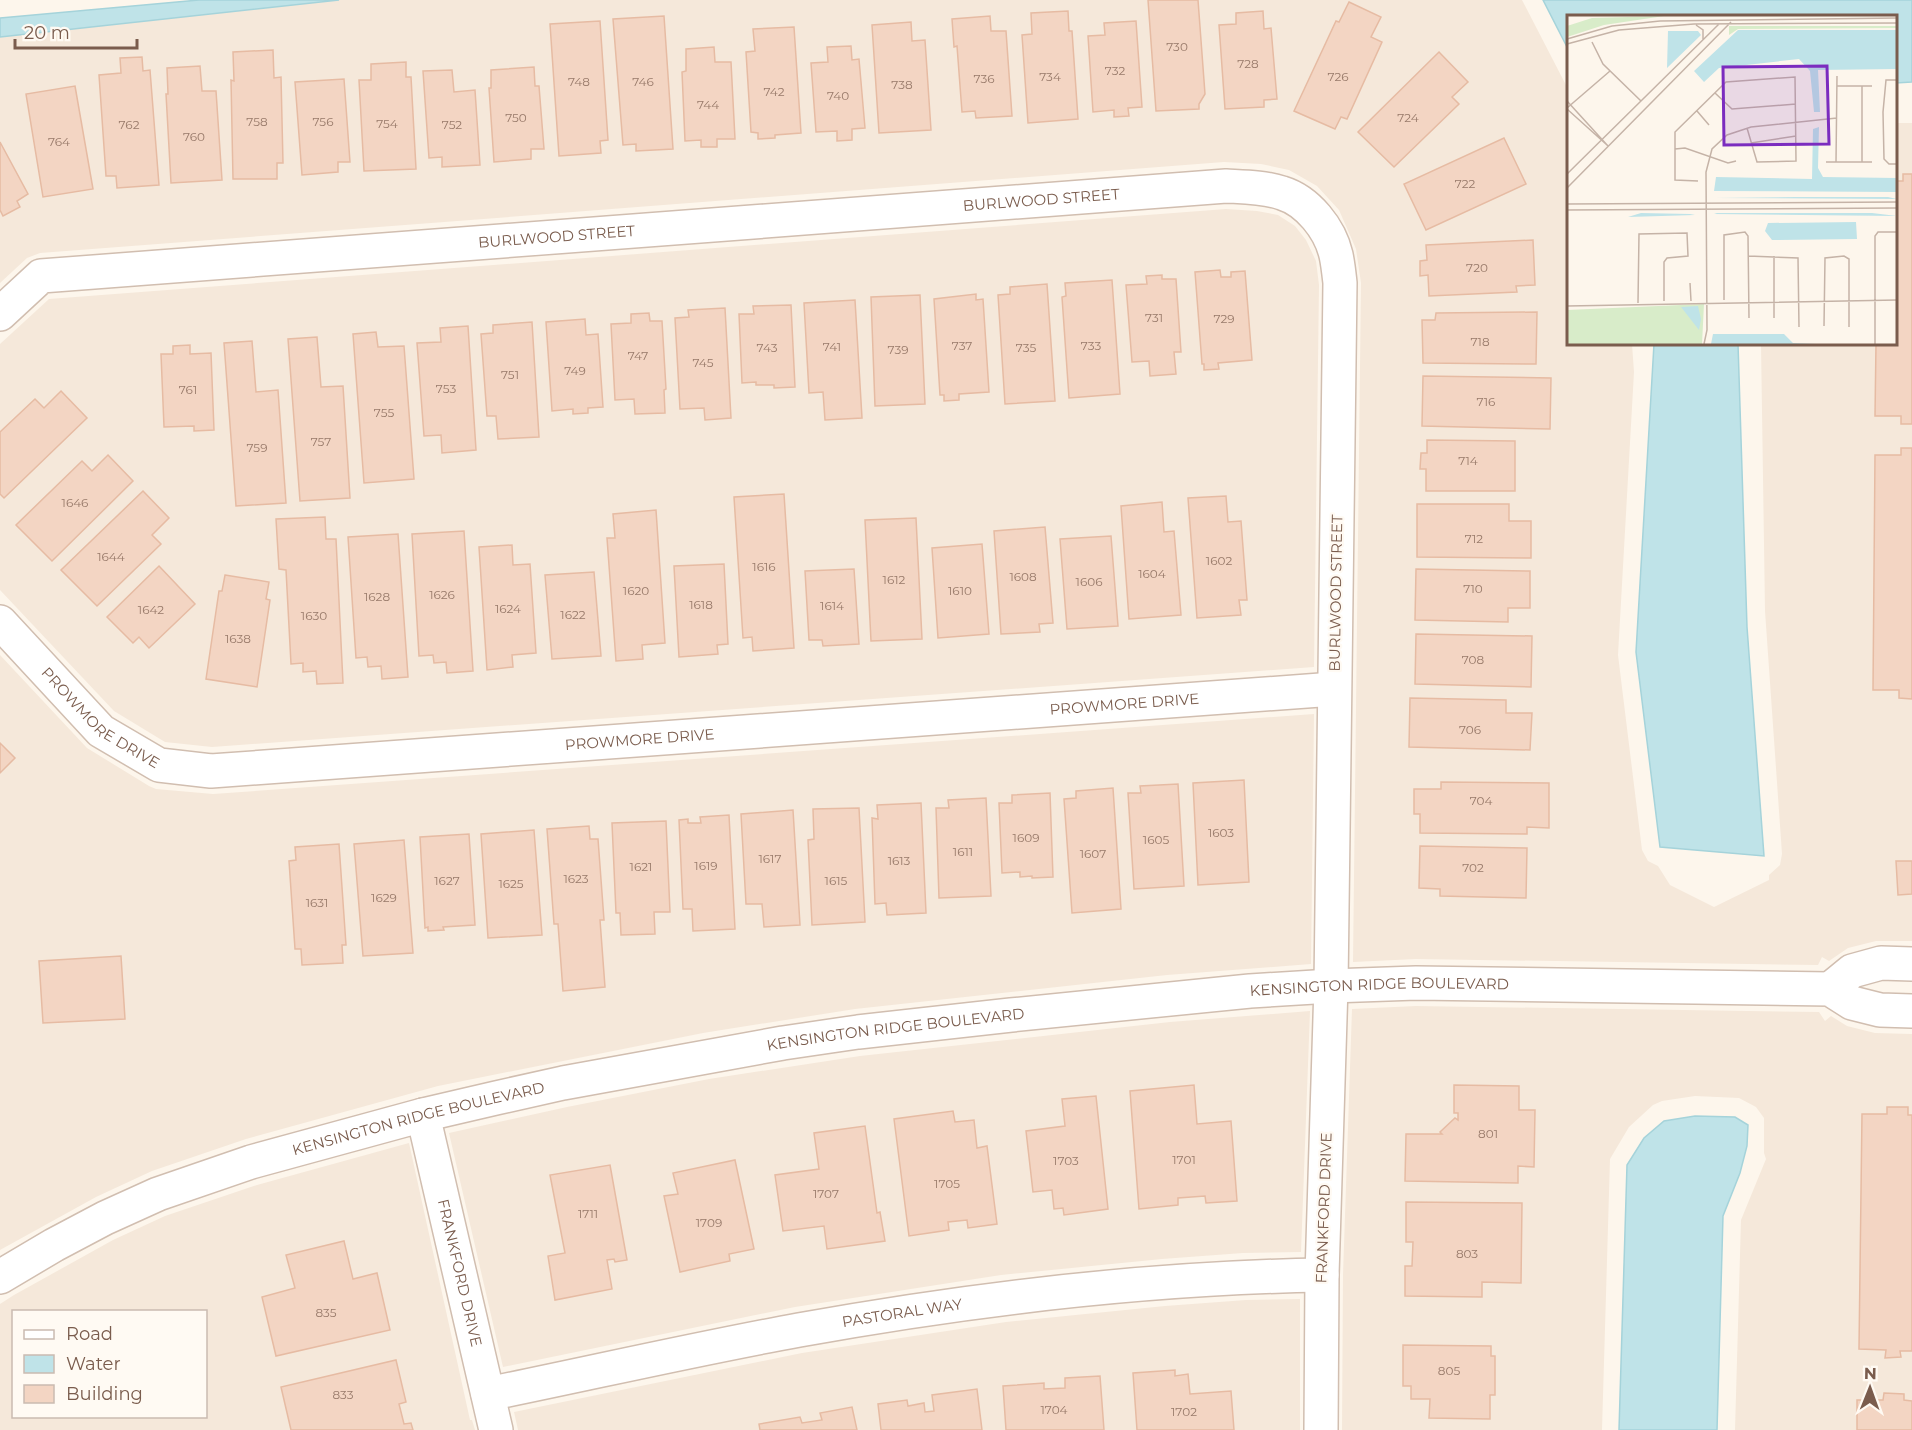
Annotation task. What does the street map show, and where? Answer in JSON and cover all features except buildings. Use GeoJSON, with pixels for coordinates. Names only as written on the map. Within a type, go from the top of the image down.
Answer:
{"type":"FeatureCollection","features":[{"type":"Feature","properties":{"kind":"street","name":"BURLWOOD STREET"},"geometry":{"type":"LineString","coordinates":[[0,314],[41,276],[1226,186],[1260,188],[1285,194],[1308,207],[1324,226],[1336,253],[1340,283],[1332,986]]}},
{"type":"Feature","properties":{"kind":"street","name":"PROWMORE DRIVE"},"geometry":{"type":"LineString","coordinates":[[0,622],[101,731],[159,765],[212,771],[1334,689]]}},
{"type":"Feature","properties":{"kind":"street"},"geometry":{"type":"LineString","coordinates":[[1830,989],[1852,971],[1881,963],[1912,964]]}},
{"type":"Feature","properties":{"kind":"street","name":"KENSINGTON RIDGE BOULEVARD"},"geometry":{"type":"LineString","coordinates":[[0,1277],[74,1234],[158,1194],[251,1162],[423,1115],[563,1083],[728,1052],[836,1035],[1157,1000],[1332,986],[1416,983],[1830,989],[1852,1003],[1880,1010],[1912,1011]]}},
{"type":"Feature","properties":{"kind":"street","name":"FRANKFORD DRIVE"},"geometry":{"type":"LineString","coordinates":[[1321,1430],[1322,1275],[1332,986]]}},
{"type":"Feature","properties":{"kind":"street","name":"FRANKFORD DRIVE"},"geometry":{"type":"LineString","coordinates":[[423,1115],[496,1430]]}},
{"type":"Feature","properties":{"kind":"street","name":"PASTORAL WAY"},"geometry":{"type":"LineString","coordinates":[[488,1394],[798,1330],[1004,1299],[1175,1281],[1245,1276],[1322,1275]]}},
{"type":"Feature","properties":{"kind":"shaded area"},"geometry":{"type":"Polygon","coordinates":[[[339,0],[1522,0],[1567,87],[1567,345],[1632,345],[1634,372],[1618,655],[1642,850],[1648,861],[1658,866],[1670,885],[1714,907],[1769,880],[1769,875],[1780,865],[1782,854],[1765,611],[1761,345],[1897,345],[1897,123],[1912,123],[1912,941],[1876,941],[1848,948],[1829,961],[1822,957],[1818,965],[1416,959],[1353,962],[1361,283],[1356,249],[1339,210],[1317,186],[1289,170],[1261,164],[1224,162],[40,253],[27,258],[0,283],[0,37],[339,0]]]}},
{"type":"Feature","properties":{"kind":"shaded area"},"geometry":{"type":"Polygon","coordinates":[[[1226,209],[1278,215],[1295,226],[1306,240],[1316,261],[1319,285],[1314,667],[212,747],[165,742],[114,711],[0,590],[0,344],[49,299],[1226,209]]]}},
{"type":"Feature","properties":{"kind":"shaded area"},"geometry":{"type":"Polygon","coordinates":[[[0,655],[87,748],[156,789],[213,794],[1314,714],[1311,964],[1167,975],[855,1009],[703,1033],[438,1086],[246,1139],[152,1171],[96,1197],[0,1250],[0,655]]]}},
{"type":"Feature","properties":{"kind":"shaded area"},"geometry":{"type":"Polygon","coordinates":[[[1416,1006],[1819,1012],[1825,1021],[1831,1016],[1847,1026],[1875,1033],[1912,1034],[1912,1430],[1735,1430],[1741,1220],[1766,1159],[1764,1118],[1756,1107],[1739,1098],[1695,1096],[1662,1101],[1653,1105],[1629,1127],[1610,1159],[1602,1430],[1342,1430],[1343,1275],[1352,1009],[1416,1006]]]}},
{"type":"Feature","properties":{"kind":"shaded area"},"geometry":{"type":"Polygon","coordinates":[[[1310,1011],[1301,1252],[1243,1253],[1162,1259],[1001,1275],[795,1307],[503,1367],[449,1133],[709,1079],[860,1056],[1170,1022],[1310,1011]]]}},
{"type":"Feature","properties":{"kind":"shaded area"},"geometry":{"type":"Polygon","coordinates":[[[409,1143],[470,1420],[475,1430],[0,1430],[0,1304],[113,1240],[165,1216],[257,1185],[409,1143]]]}},
{"type":"Feature","properties":{"kind":"shaded area"},"geometry":{"type":"Polygon","coordinates":[[[1300,1299],[1300,1430],[518,1430],[514,1412],[802,1353],[1006,1322],[1165,1306],[1300,1299]]]}},
{"type":"Feature","properties":{"kind":"water"},"geometry":{"type":"Polygon","coordinates":[[[199,0],[339,0],[0,37],[0,18],[199,0]]]}},
{"type":"Feature","properties":{"kind":"water"},"geometry":{"type":"Polygon","coordinates":[[[1543,0],[1912,0],[1912,82],[1897,83],[1897,15],[1567,15],[1567,47],[1543,0]]]}},
{"type":"Feature","properties":{"kind":"water"},"geometry":{"type":"Polygon","coordinates":[[[1654,345],[1738,345],[1747,627],[1764,856],[1660,847],[1636,652],[1654,345]]]}},
{"type":"Feature","properties":{"kind":"water"},"geometry":{"type":"Polygon","coordinates":[[[1695,1116],[1735,1117],[1748,1125],[1747,1146],[1740,1173],[1723,1216],[1717,1430],[1619,1430],[1627,1165],[1644,1138],[1664,1121],[1695,1116]]]}}]}
